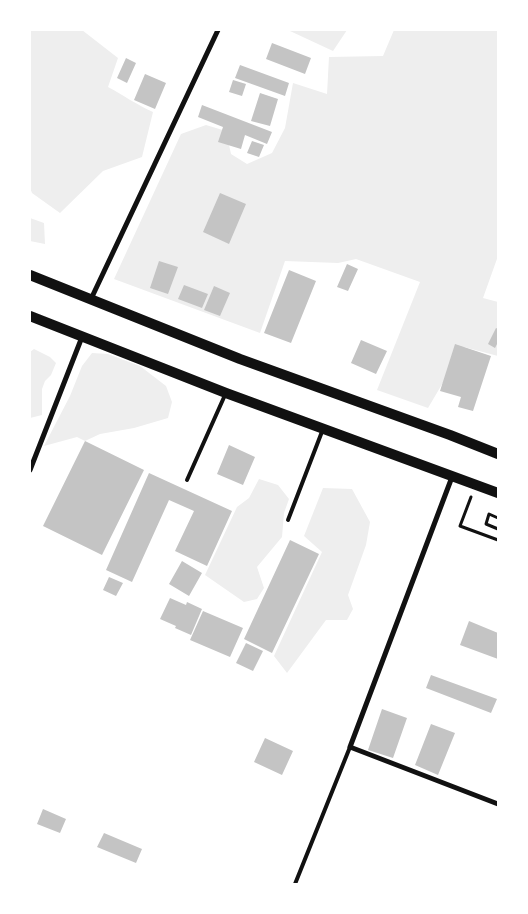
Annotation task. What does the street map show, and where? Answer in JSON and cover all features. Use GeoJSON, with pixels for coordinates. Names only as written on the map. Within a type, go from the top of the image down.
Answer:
{"type":"FeatureCollection","features":[{"type":"Feature","properties":{"kind":"main road"},"geometry":{"type":"LineString","coordinates":[[30,275],[240,359],[498,454]]}},
{"type":"Feature","properties":{"kind":"main road"},"geometry":{"type":"LineString","coordinates":[[30,316],[226,393],[498,493]]}},
{"type":"Feature","properties":{"kind":"street"},"geometry":{"type":"LineString","coordinates":[[90,299],[218,30]]}},
{"type":"Feature","properties":{"kind":"street"},"geometry":{"type":"LineString","coordinates":[[30,470],[82,337]]}},
{"type":"Feature","properties":{"kind":"street"},"geometry":{"type":"LineString","coordinates":[[452,477],[350,747],[498,804]]}},
{"type":"Feature","properties":{"kind":"lane"},"geometry":{"type":"LineString","coordinates":[[187,480],[226,393]]}},
{"type":"Feature","properties":{"kind":"lane"},"geometry":{"type":"LineString","coordinates":[[288,520],[323,429]]}},
{"type":"Feature","properties":{"kind":"lane"},"geometry":{"type":"LineString","coordinates":[[295,884],[350,747]]}},
{"type":"Feature","properties":{"kind":"path"},"geometry":{"type":"LineString","coordinates":[[475,485],[460,526],[498,540]]}},
{"type":"Feature","properties":{"kind":"path"},"geometry":{"type":"LineString","coordinates":[[498,518],[490,514],[486,524],[498,529]]}},
{"type":"Feature","properties":{"kind":"shaded area"},"geometry":{"type":"Polygon","coordinates":[[[30,30],[82,30],[118,58],[108,87],[153,112],[142,157],[103,171],[60,213],[32,193],[30,188],[30,30]]]}},
{"type":"Feature","properties":{"kind":"shaded area"},"geometry":{"type":"Polygon","coordinates":[[[291,30],[347,30],[333,51],[291,30]]]}},
{"type":"Feature","properties":{"kind":"shaded area"},"geometry":{"type":"Polygon","coordinates":[[[394,30],[498,30],[498,256],[483,298],[498,302],[498,356],[464,347],[428,408],[377,390],[420,282],[356,259],[338,263],[285,261],[260,333],[114,279],[181,134],[206,125],[226,131],[231,154],[247,164],[272,153],[285,128],[293,83],[327,94],[329,57],[383,56],[394,30]]]}},
{"type":"Feature","properties":{"kind":"shaded area"},"geometry":{"type":"Polygon","coordinates":[[[30,218],[44,223],[45,244],[30,241],[30,218]]]}},
{"type":"Feature","properties":{"kind":"shaded area"},"geometry":{"type":"Polygon","coordinates":[[[34,349],[50,357],[56,363],[42,389],[42,415],[30,418],[30,352],[34,349]]]}},
{"type":"Feature","properties":{"kind":"shaded area"},"geometry":{"type":"Polygon","coordinates":[[[92,353],[108,354],[140,366],[166,386],[172,402],[168,418],[134,428],[100,434],[85,441],[77,437],[44,446],[70,396],[82,366],[92,353]]]}},
{"type":"Feature","properties":{"kind":"shaded area"},"geometry":{"type":"Polygon","coordinates":[[[259,479],[278,485],[289,499],[284,513],[282,537],[257,567],[264,588],[257,599],[244,602],[205,575],[237,507],[249,498],[259,479]]]}},
{"type":"Feature","properties":{"kind":"shaded area"},"geometry":{"type":"Polygon","coordinates":[[[323,488],[352,489],[370,522],[366,545],[348,595],[353,609],[347,620],[326,620],[287,673],[274,656],[322,552],[304,536],[323,488]]]}},
{"type":"Feature","properties":{"kind":"building"},"geometry":{"type":"Polygon","coordinates":[[[272,43],[311,58],[305,74],[266,59],[272,43]]]}},
{"type":"Feature","properties":{"kind":"building"},"geometry":{"type":"Polygon","coordinates":[[[126,58],[136,63],[127,83],[117,78],[126,58]]]}},
{"type":"Feature","properties":{"kind":"building"},"geometry":{"type":"Polygon","coordinates":[[[240,65],[289,83],[285,96],[235,78],[240,65]]]}},
{"type":"Feature","properties":{"kind":"building"},"geometry":{"type":"Polygon","coordinates":[[[145,74],[166,83],[155,109],[134,100],[145,74]]]}},
{"type":"Feature","properties":{"kind":"building"},"geometry":{"type":"Polygon","coordinates":[[[233,80],[246,84],[242,96],[229,92],[233,80]]]}},
{"type":"Feature","properties":{"kind":"building"},"geometry":{"type":"Polygon","coordinates":[[[260,93],[278,99],[270,126],[251,121],[260,93]]]}},
{"type":"Feature","properties":{"kind":"building"},"geometry":{"type":"Polygon","coordinates":[[[202,105],[272,132],[267,144],[245,135],[241,149],[218,142],[223,127],[198,117],[202,105]]]}},
{"type":"Feature","properties":{"kind":"building"},"geometry":{"type":"Polygon","coordinates":[[[252,141],[264,145],[259,157],[247,153],[252,141]]]}},
{"type":"Feature","properties":{"kind":"building"},"geometry":{"type":"Polygon","coordinates":[[[220,193],[246,204],[229,244],[203,232],[220,193]]]}},
{"type":"Feature","properties":{"kind":"building"},"geometry":{"type":"Polygon","coordinates":[[[159,261],[178,267],[168,294],[150,288],[159,261]]]}},
{"type":"Feature","properties":{"kind":"building"},"geometry":{"type":"Polygon","coordinates":[[[347,264],[358,269],[348,291],[337,287],[347,264]]]}},
{"type":"Feature","properties":{"kind":"building"},"geometry":{"type":"Polygon","coordinates":[[[289,270],[316,281],[291,343],[264,333],[289,270]]]}},
{"type":"Feature","properties":{"kind":"building"},"geometry":{"type":"Polygon","coordinates":[[[184,285],[208,294],[202,308],[178,299],[184,285]]]}},
{"type":"Feature","properties":{"kind":"building"},"geometry":{"type":"Polygon","coordinates":[[[214,286],[230,293],[220,316],[204,310],[214,286]]]}},
{"type":"Feature","properties":{"kind":"building"},"geometry":{"type":"Polygon","coordinates":[[[496,328],[498,329],[498,342],[495,348],[488,344],[496,328]]]}},
{"type":"Feature","properties":{"kind":"building"},"geometry":{"type":"Polygon","coordinates":[[[361,340],[387,351],[376,374],[351,363],[361,340]]]}},
{"type":"Feature","properties":{"kind":"building"},"geometry":{"type":"Polygon","coordinates":[[[455,344],[491,356],[473,411],[458,407],[461,397],[440,391],[455,344]]]}},
{"type":"Feature","properties":{"kind":"building"},"geometry":{"type":"Polygon","coordinates":[[[85,441],[144,470],[102,555],[43,526],[85,441]]]}},
{"type":"Feature","properties":{"kind":"building"},"geometry":{"type":"Polygon","coordinates":[[[229,445],[255,457],[243,485],[217,474],[229,445]]]}},
{"type":"Feature","properties":{"kind":"building"},"geometry":{"type":"Polygon","coordinates":[[[149,473],[232,511],[207,566],[175,551],[194,511],[169,500],[132,582],[106,570],[149,473]]]}},
{"type":"Feature","properties":{"kind":"building"},"geometry":{"type":"Polygon","coordinates":[[[290,540],[319,554],[272,653],[244,639],[290,540]]]}},
{"type":"Feature","properties":{"kind":"building"},"geometry":{"type":"Polygon","coordinates":[[[182,561],[202,573],[189,596],[169,584],[182,561]]]}},
{"type":"Feature","properties":{"kind":"building"},"geometry":{"type":"Polygon","coordinates":[[[109,577],[123,583],[116,596],[103,590],[109,577]]]}},
{"type":"Feature","properties":{"kind":"building"},"geometry":{"type":"Polygon","coordinates":[[[170,598],[186,605],[187,602],[202,609],[191,635],[160,619],[170,598]]]}},
{"type":"Feature","properties":{"kind":"building"},"geometry":{"type":"Polygon","coordinates":[[[203,611],[243,628],[230,657],[190,640],[203,611]]]}},
{"type":"Feature","properties":{"kind":"building"},"geometry":{"type":"Polygon","coordinates":[[[469,621],[498,633],[498,659],[460,645],[469,621]]]}},
{"type":"Feature","properties":{"kind":"building"},"geometry":{"type":"Polygon","coordinates":[[[246,643],[263,651],[253,671],[236,663],[246,643]]]}},
{"type":"Feature","properties":{"kind":"building"},"geometry":{"type":"Polygon","coordinates":[[[431,675],[497,699],[491,713],[426,688],[431,675]]]}},
{"type":"Feature","properties":{"kind":"building"},"geometry":{"type":"Polygon","coordinates":[[[382,709],[407,718],[393,758],[368,750],[382,709]]]}},
{"type":"Feature","properties":{"kind":"building"},"geometry":{"type":"Polygon","coordinates":[[[431,724],[455,733],[438,775],[415,765],[431,724]]]}},
{"type":"Feature","properties":{"kind":"building"},"geometry":{"type":"Polygon","coordinates":[[[265,738],[293,751],[282,775],[254,762],[265,738]]]}},
{"type":"Feature","properties":{"kind":"building"},"geometry":{"type":"Polygon","coordinates":[[[43,809],[66,819],[60,833],[37,824],[43,809]]]}},
{"type":"Feature","properties":{"kind":"building"},"geometry":{"type":"Polygon","coordinates":[[[104,833],[142,849],[136,863],[97,847],[104,833]]]}}]}
